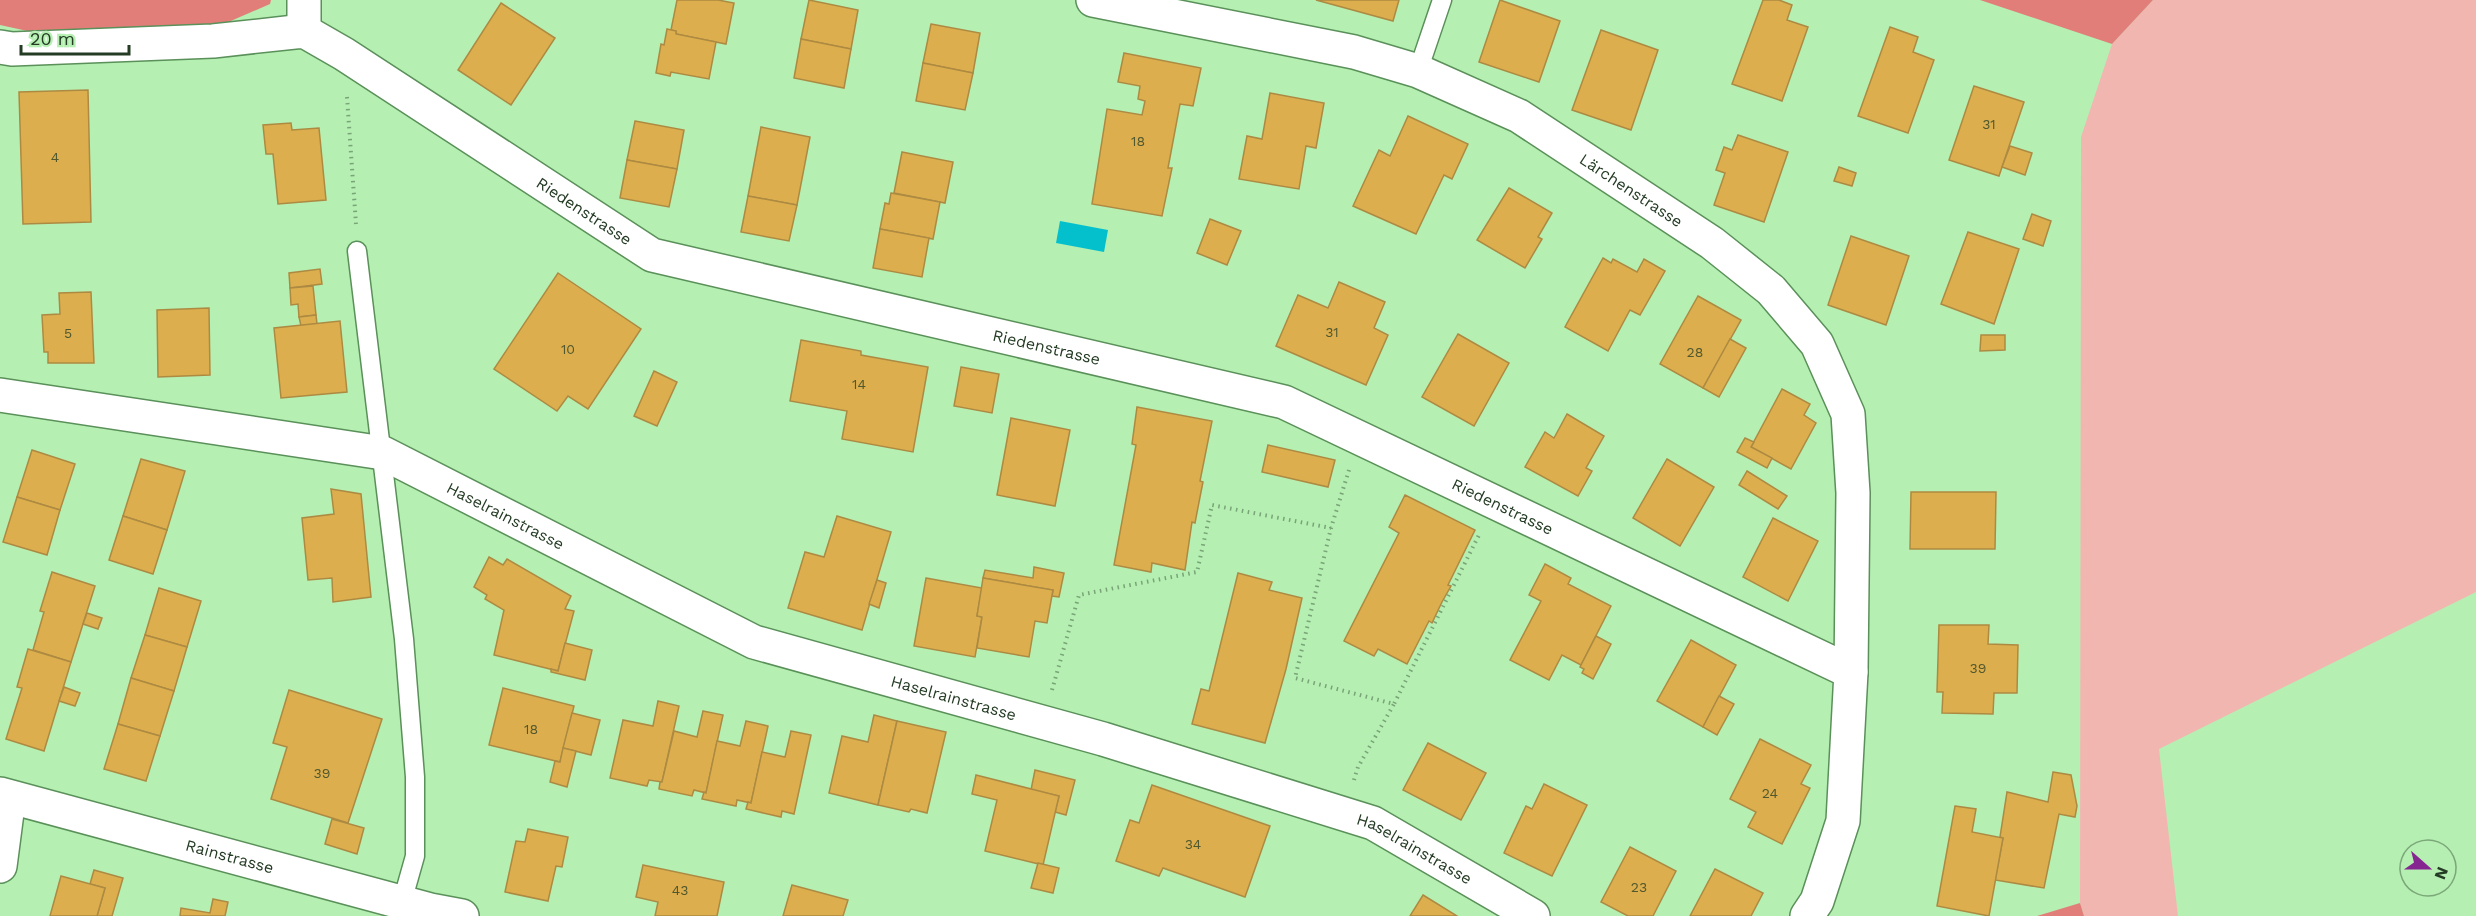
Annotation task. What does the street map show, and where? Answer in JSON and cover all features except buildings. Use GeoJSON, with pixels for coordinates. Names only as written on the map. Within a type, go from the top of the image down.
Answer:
{"type":"FeatureCollection","features":[{"type":"Feature","properties":{"kind":"street","name":"Lärchenstrasse"},"geometry":{"type":"LineString","coordinates":[[1093,0],[1354,52],[1418,71],[1519,116],[1712,243],[1771,290],[1817,344],[1848,414],[1853,493],[1851,672]]}},
{"type":"Feature","properties":{"kind":"street","name":"Riedenstrasse"},"geometry":{"type":"LineString","coordinates":[[0,47],[12,49],[213,41],[304,16],[345,54],[652,255],[1284,402],[1851,672]]}},
{"type":"Feature","properties":{"kind":"street","name":"Haselrainstrasse"},"geometry":{"type":"LineString","coordinates":[[0,395],[383,453],[754,642],[1043,723],[1373,823],[1533,916]]}},
{"type":"Feature","properties":{"kind":"street"},"geometry":{"type":"LineString","coordinates":[[1807,916],[1817,901],[1843,821],[1851,672]]}},
{"type":"Feature","properties":{"kind":"street"},"geometry":{"type":"LineString","coordinates":[[0,866],[5,796]]}},
{"type":"Feature","properties":{"kind":"street","name":"Rainstrasse"},"geometry":{"type":"LineString","coordinates":[[5,796],[462,916]]}},
{"type":"Feature","properties":{"kind":"lane"},"geometry":{"type":"LineString","coordinates":[[1418,71],[1442,0]]}},
{"type":"Feature","properties":{"kind":"lane"},"geometry":{"type":"LineString","coordinates":[[357,251],[404,639],[415,777],[415,856],[402,902]]}},
{"type":"Feature","properties":{"kind":"path"},"geometry":{"type":"LineString","coordinates":[[345,54],[357,251]]}},
{"type":"Feature","properties":{"kind":"path"},"geometry":{"type":"LineString","coordinates":[[1359,438],[1331,528],[1294,678],[1394,704]]}},
{"type":"Feature","properties":{"kind":"path"},"geometry":{"type":"LineString","coordinates":[[1343,813],[1358,767],[1394,704],[1495,503]]}},
{"type":"Feature","properties":{"kind":"path"},"geometry":{"type":"LineString","coordinates":[[1043,723],[1079,596],[1197,572],[1212,504],[1331,528]]}},
{"type":"Feature","properties":{"kind":"shaded area"},"geometry":{"type":"Polygon","coordinates":[[[0,0],[271,0],[270,4],[210,30],[96,46],[0,25],[0,0]]]}},
{"type":"Feature","properties":{"kind":"shaded area"},"geometry":{"type":"Polygon","coordinates":[[[1980,0],[2153,0],[2112,44],[1980,0]]]}},
{"type":"Feature","properties":{"kind":"shaded area"},"geometry":{"type":"Polygon","coordinates":[[[2153,0],[2476,0],[2476,592],[2159,749],[2178,916],[2084,916],[2080,903],[2081,137],[2112,44],[2153,0]]]}},
{"type":"Feature","properties":{"kind":"shaded area"},"geometry":{"type":"Polygon","coordinates":[[[2080,903],[2084,916],[2037,916],[2080,903]]]}},
{"type":"Feature","properties":{"kind":"water"},"geometry":{"type":"Polygon","coordinates":[[[1060,221],[1108,230],[1104,252],[1056,243],[1060,221]]]}}]}
